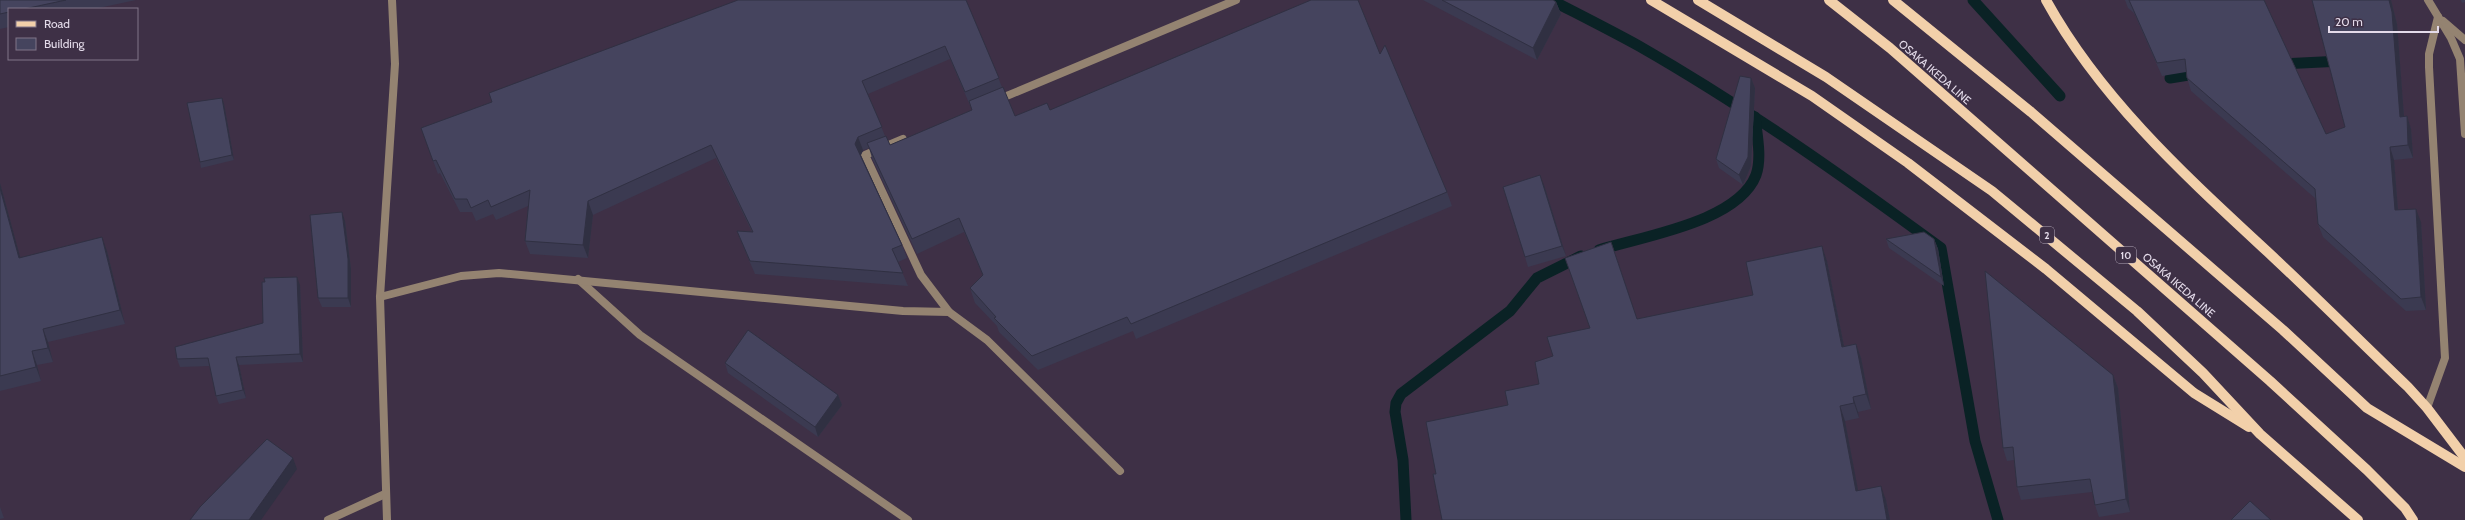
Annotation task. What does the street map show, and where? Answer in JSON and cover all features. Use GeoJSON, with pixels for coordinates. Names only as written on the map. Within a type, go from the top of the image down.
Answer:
{"type":"FeatureCollection","features":[{"type":"Feature","properties":{"kind":"main road","name":"2"},"geometry":{"type":"LineString","coordinates":[[1651,0],[1812,96],[1908,163],[2046,269],[2194,393],[2260,434]]}},
{"type":"Feature","properties":{"kind":"main road","name":"2"},"geometry":{"type":"LineString","coordinates":[[1698,0],[1826,77],[1992,191],[2137,311],[2203,373],[2260,434],[2358,520]]}},
{"type":"Feature","properties":{"kind":"main road","name":"OSAKA IKEDA LINE"},"geometry":{"type":"LineString","coordinates":[[1829,0],[1890,48],[2270,381],[2367,470],[2405,508],[2413,520]]}},
{"type":"Feature","properties":{"kind":"main road"},"geometry":{"type":"LineString","coordinates":[[1893,0],[2031,112],[2282,330],[2366,408],[2465,467]]}},
{"type":"Feature","properties":{"kind":"main road"},"geometry":{"type":"LineString","coordinates":[[2046,0],[2104,85],[2181,172],[2287,270],[2427,408],[2465,458]]}},
{"type":"Feature","properties":{"kind":"street"},"geometry":{"type":"LineString","coordinates":[[386,520],[380,297],[395,64],[392,0]]}},
{"type":"Feature","properties":{"kind":"street"},"geometry":{"type":"LineString","coordinates":[[989,103],[1236,0]]}},
{"type":"Feature","properties":{"kind":"street"},"geometry":{"type":"LineString","coordinates":[[2428,0],[2460,59],[2465,134]]}},
{"type":"Feature","properties":{"kind":"street"},"geometry":{"type":"LineString","coordinates":[[2427,408],[2445,358],[2429,66],[2429,54],[2438,17]]}},
{"type":"Feature","properties":{"kind":"street"},"geometry":{"type":"LineString","coordinates":[[2438,17],[2465,40]]}},
{"type":"Feature","properties":{"kind":"street"},"geometry":{"type":"LineString","coordinates":[[909,137],[865,155],[921,275],[949,312],[987,340],[1120,471]]}},
{"type":"Feature","properties":{"kind":"street"},"geometry":{"type":"LineString","coordinates":[[380,297],[461,276],[479,273],[578,279],[903,311],[949,312]]}},
{"type":"Feature","properties":{"kind":"street"},"geometry":{"type":"LineString","coordinates":[[578,279],[640,336],[908,520]]}},
{"type":"Feature","properties":{"kind":"street"},"geometry":{"type":"LineString","coordinates":[[328,520],[385,494]]}},
{"type":"Feature","properties":{"kind":"building"},"geometry":{"type":"Polygon","coordinates":[[[0,0],[66,0],[29,8],[8,8],[8,12],[0,14],[0,0]]]}},
{"type":"Feature","properties":{"kind":"building"},"geometry":{"type":"Polygon","coordinates":[[[738,0],[966,0],[999,78],[965,92],[945,46],[862,81],[882,127],[858,137],[855,144],[902,245],[892,249],[903,273],[750,261],[737,231],[753,232],[711,145],[588,201],[583,245],[525,241],[530,190],[491,207],[488,200],[471,208],[467,199],[455,199],[436,160],[433,161],[421,128],[492,102],[489,93],[738,0]]]}},
{"type":"Feature","properties":{"kind":"building"},"geometry":{"type":"Polygon","coordinates":[[[1311,0],[1358,0],[1380,54],[1385,45],[1447,192],[1131,324],[1127,317],[1032,356],[994,318],[996,317],[970,288],[983,275],[959,218],[912,239],[867,143],[886,136],[890,145],[972,110],[969,101],[1003,87],[1015,116],[1047,103],[1050,110],[1311,0]]]}},
{"type":"Feature","properties":{"kind":"building"},"geometry":{"type":"Polygon","coordinates":[[[1442,0],[1553,0],[1556,2],[1533,48],[1442,0]]]}},
{"type":"Feature","properties":{"kind":"building"},"geometry":{"type":"Polygon","coordinates":[[[2129,0],[2264,0],[2326,134],[2345,127],[2312,0],[2389,0],[2392,12],[2400,117],[2407,116],[2408,145],[2390,147],[2395,210],[2416,209],[2421,297],[2401,299],[2318,224],[2315,189],[2187,78],[2185,59],[2157,63],[2129,0]]]}},
{"type":"Feature","properties":{"kind":"building"},"geometry":{"type":"Polygon","coordinates":[[[1740,76],[1751,78],[1748,157],[1739,175],[1716,159],[1740,76]]]}},
{"type":"Feature","properties":{"kind":"building"},"geometry":{"type":"Polygon","coordinates":[[[222,98],[232,155],[200,162],[187,103],[222,98]]]}},
{"type":"Feature","properties":{"kind":"building"},"geometry":{"type":"Polygon","coordinates":[[[1540,175],[1562,246],[1525,257],[1503,187],[1540,175]]]}},
{"type":"Feature","properties":{"kind":"building"},"geometry":{"type":"Polygon","coordinates":[[[0,188],[19,258],[102,237],[120,310],[43,329],[48,348],[32,351],[36,367],[0,376],[0,188]]]}},
{"type":"Feature","properties":{"kind":"building"},"geometry":{"type":"Polygon","coordinates":[[[342,212],[348,259],[348,298],[318,298],[310,215],[342,212]]]}},
{"type":"Feature","properties":{"kind":"building"},"geometry":{"type":"Polygon","coordinates":[[[1924,232],[1934,239],[1941,277],[1886,239],[1924,232]]]}},
{"type":"Feature","properties":{"kind":"building"},"geometry":{"type":"Polygon","coordinates":[[[1611,242],[1637,319],[1753,295],[1746,262],[1822,246],[1842,347],[1856,344],[1866,394],[1853,397],[1854,403],[1840,406],[1856,491],[1881,486],[1887,520],[1442,520],[1433,474],[1436,474],[1426,422],[1508,405],[1505,391],[1539,384],[1535,362],[1553,356],[1547,337],[1590,328],[1565,258],[1611,242]]]}},
{"type":"Feature","properties":{"kind":"building"},"geometry":{"type":"Polygon","coordinates":[[[1985,271],[2113,375],[2126,499],[2095,505],[2090,479],[2017,487],[2013,447],[2003,448],[1985,271]]]}},
{"type":"Feature","properties":{"kind":"building"},"geometry":{"type":"Polygon","coordinates":[[[297,277],[300,354],[236,357],[243,390],[216,396],[208,358],[177,359],[175,347],[263,323],[262,282],[265,282],[264,278],[297,277]]]}},
{"type":"Feature","properties":{"kind":"building"},"geometry":{"type":"Polygon","coordinates":[[[748,330],[838,395],[815,427],[725,363],[748,330]]]}},
{"type":"Feature","properties":{"kind":"building"},"geometry":{"type":"Polygon","coordinates":[[[267,439],[293,458],[249,520],[190,520],[200,507],[267,439]]]}},
{"type":"Feature","properties":{"kind":"building"},"geometry":{"type":"Polygon","coordinates":[[[2250,501],[2271,520],[2231,520],[2250,501]]]}},
{"type":"Feature","properties":{"kind":"waterway"},"geometry":{"type":"LineString","coordinates":[[1551,0],[1639,46],[1755,117],[1867,194],[1941,248],[1975,441],[1998,520]]}},
{"type":"Feature","properties":{"kind":"waterway"},"geometry":{"type":"LineString","coordinates":[[1973,0],[2060,96]]}},
{"type":"Feature","properties":{"kind":"waterway"},"geometry":{"type":"LineString","coordinates":[[2279,64],[2342,61]]}},
{"type":"Feature","properties":{"kind":"waterway"},"geometry":{"type":"LineString","coordinates":[[2170,78],[2201,73]]}},
{"type":"Feature","properties":{"kind":"waterway"},"geometry":{"type":"LineString","coordinates":[[1599,250],[1687,225],[1710,216],[1730,205],[1746,191],[1756,175],[1758,168],[1759,161],[1755,117]]}},
{"type":"Feature","properties":{"kind":"waterway"},"geometry":{"type":"LineString","coordinates":[[1406,520],[1403,460],[1395,412],[1396,403],[1401,394],[1510,311],[1537,278],[1581,256]]}}]}
